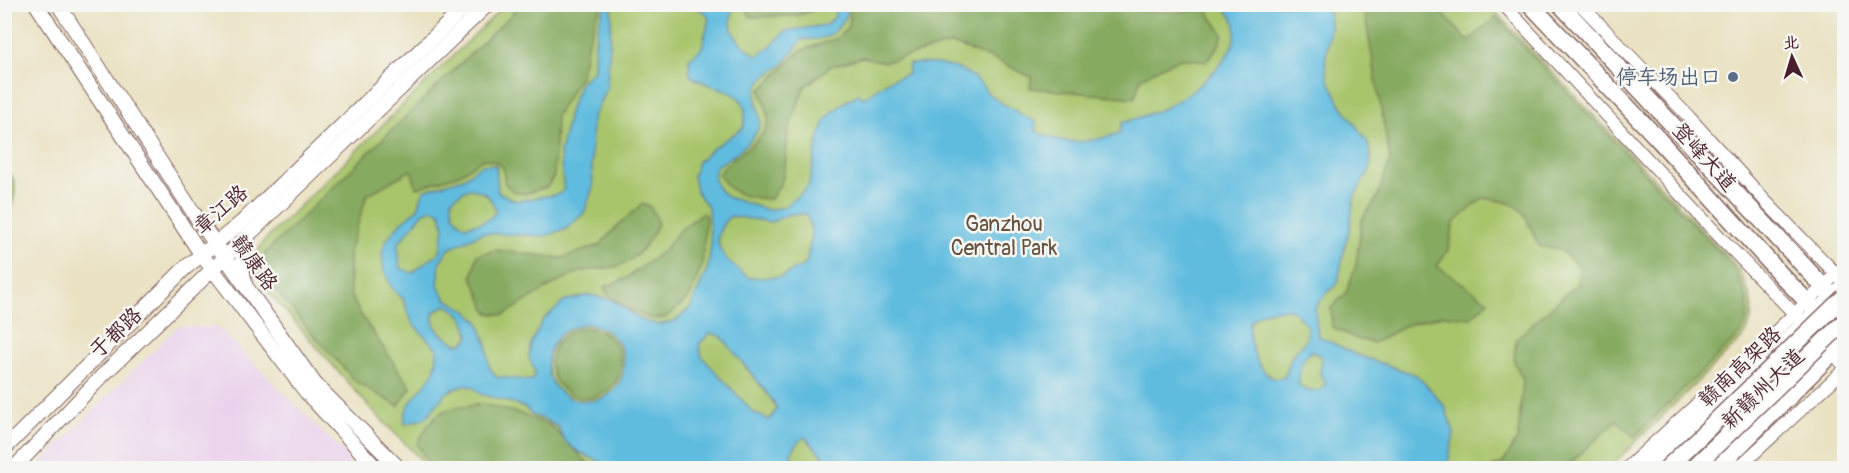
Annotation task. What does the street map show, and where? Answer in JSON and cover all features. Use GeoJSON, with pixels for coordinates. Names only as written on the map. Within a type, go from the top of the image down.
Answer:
{"type":"FeatureCollection","features":[{"type":"Feature","properties":{"kind":"main road","name":"赣康路"},"geometry":{"type":"LineString","coordinates":[[36,4],[212,270],[306,392],[376,468]]}},
{"type":"Feature","properties":{"kind":"main road","name":"赣康路"},"geometry":{"type":"LineString","coordinates":[[58,4],[214,244],[315,384],[399,468]]}},
{"type":"Feature","properties":{"kind":"main road","name":"章江路"},"geometry":{"type":"LineString","coordinates":[[4,449],[185,268],[241,223],[468,4]]}},
{"type":"Feature","properties":{"kind":"main road","name":"章江路"},"geometry":{"type":"LineString","coordinates":[[252,232],[488,4]]}},
{"type":"Feature","properties":{"kind":"main road","name":"登峰大道"},"geometry":{"type":"LineString","coordinates":[[1530,4],[1659,140],[1783,277],[1814,307],[1842,350]]}},
{"type":"Feature","properties":{"kind":"main road","name":"登峰大道"},"geometry":{"type":"LineString","coordinates":[[1560,4],[1840,287]]}},
{"type":"Feature","properties":{"kind":"main road","name":"于都路"},"geometry":{"type":"LineString","coordinates":[[14,468],[104,374],[252,232]]}},
{"type":"Feature","properties":{"kind":"main road"},"geometry":{"type":"LineString","coordinates":[[248,291],[243,279],[241,264],[244,248],[252,232]]}},
{"type":"Feature","properties":{"kind":"main road","name":"新赣州大道"},"geometry":{"type":"LineString","coordinates":[[1652,468],[1760,364],[1801,319],[1840,287]]}},
{"type":"Feature","properties":{"kind":"main road","name":"赣南高架路"},"geometry":{"type":"LineString","coordinates":[[1667,468],[1840,287]]}},
{"type":"Feature","properties":{"kind":"main road","name":"赣南高架路"},"geometry":{"type":"LineString","coordinates":[[1693,468],[1845,322]]}},
{"type":"Feature","properties":{"kind":"main road","name":"新赣州大道"},"geometry":{"type":"LineString","coordinates":[[1712,468],[1842,350]]}},
{"type":"Feature","properties":{"kind":"main road"},"geometry":{"type":"LineString","coordinates":[[1641,468],[1760,364]]}},
{"type":"Feature","properties":{"kind":"main road"},"geometry":{"type":"LineString","coordinates":[[1717,468],[1789,397]]}},
{"type":"Feature","properties":{"kind":"street"},"geometry":{"type":"LineString","coordinates":[[1503,4],[1717,234],[1801,319],[1842,350]]}},
{"type":"Feature","properties":{"kind":"street"},"geometry":{"type":"LineString","coordinates":[[1580,4],[1689,117],[1840,287]]}},
{"type":"Feature","properties":{"kind":"street"},"geometry":{"type":"LineString","coordinates":[[1627,468],[1710,390],[1801,319]]}},
{"type":"Feature","properties":{"kind":"street"},"geometry":{"type":"LineString","coordinates":[[1738,468],[1845,370]]}},
{"type":"Feature","properties":{"kind":"shaded area"},"geometry":{"type":"Polygon","coordinates":[[[178,326],[218,328],[348,457],[348,468],[36,468],[178,326]]]}},
{"type":"Feature","properties":{"kind":"green space"},"geometry":{"type":"Polygon","coordinates":[[[1363,4],[1435,5],[1468,41],[1496,17],[1732,265],[1744,289],[1748,305],[1743,331],[1634,437],[1617,420],[1565,468],[1489,468],[1503,463],[1518,438],[1523,379],[1514,362],[1516,339],[1578,283],[1580,268],[1560,249],[1539,246],[1521,210],[1508,203],[1483,198],[1454,223],[1448,250],[1437,266],[1488,301],[1471,318],[1443,315],[1406,325],[1374,343],[1357,339],[1332,327],[1331,308],[1346,293],[1356,265],[1362,219],[1377,198],[1390,160],[1363,4]]]}},
{"type":"Feature","properties":{"kind":"green space","name":"Ganzhou Central Park"},"geometry":{"type":"Polygon","coordinates":[[[1488,4],[1736,265],[1748,290],[1752,307],[1746,334],[1609,468],[429,468],[373,411],[264,287],[256,270],[257,253],[264,241],[505,5],[1488,4]]]}},
{"type":"Feature","properties":{"kind":"green space"},"geometry":{"type":"Polygon","coordinates":[[[521,5],[603,5],[597,14],[587,45],[581,75],[556,116],[554,176],[547,187],[524,194],[513,191],[505,184],[503,167],[494,161],[482,159],[460,174],[417,188],[411,170],[367,195],[349,252],[350,294],[361,315],[411,388],[398,406],[356,382],[308,329],[269,282],[264,269],[265,253],[521,5]]]}},
{"type":"Feature","properties":{"kind":"green space"},"geometry":{"type":"Polygon","coordinates":[[[744,5],[817,5],[818,9],[796,16],[751,17],[744,5]]]}},
{"type":"Feature","properties":{"kind":"green space"},"geometry":{"type":"Polygon","coordinates":[[[849,5],[1124,5],[1133,10],[1176,12],[1202,9],[1208,12],[1223,34],[1218,47],[1205,62],[1196,59],[1179,60],[1164,65],[1141,78],[1135,98],[1030,88],[1031,77],[998,61],[952,44],[884,62],[863,57],[831,66],[804,88],[788,132],[785,168],[781,183],[771,199],[740,194],[728,187],[719,174],[731,160],[755,142],[766,128],[768,112],[760,91],[800,51],[836,39],[848,27],[849,5]]]}},
{"type":"Feature","properties":{"kind":"green space"},"geometry":{"type":"Polygon","coordinates":[[[5,170],[13,180],[15,192],[5,216],[5,170]]]}},
{"type":"Feature","properties":{"kind":"green space"},"geometry":{"type":"Polygon","coordinates":[[[642,204],[649,206],[658,224],[637,255],[618,266],[577,273],[549,287],[504,315],[488,313],[472,277],[477,255],[496,250],[562,258],[600,245],[642,204]]]}},
{"type":"Feature","properties":{"kind":"green space"},"geometry":{"type":"Polygon","coordinates":[[[702,213],[706,216],[702,266],[689,298],[665,318],[652,319],[626,308],[608,295],[604,287],[625,279],[663,251],[680,230],[702,213]]]}},
{"type":"Feature","properties":{"kind":"green space"},"geometry":{"type":"Polygon","coordinates":[[[593,328],[606,334],[615,343],[619,349],[621,363],[619,377],[611,388],[600,396],[579,398],[561,388],[553,377],[551,356],[561,338],[572,330],[593,328]]]}},
{"type":"Feature","properties":{"kind":"green space"},"geometry":{"type":"Polygon","coordinates":[[[483,404],[521,414],[550,425],[593,468],[436,468],[427,461],[417,444],[430,422],[442,412],[450,409],[483,404]]]}},
{"type":"Feature","properties":{"kind":"water"},"geometry":{"type":"Polygon","coordinates":[[[606,5],[615,5],[612,9],[607,87],[592,119],[593,187],[584,213],[566,229],[545,236],[482,233],[449,249],[440,261],[438,286],[446,299],[464,309],[478,321],[487,345],[489,367],[496,377],[533,380],[535,372],[529,357],[531,343],[543,320],[565,301],[589,295],[612,300],[642,320],[659,325],[677,320],[691,307],[708,267],[711,245],[708,207],[696,191],[693,176],[698,162],[713,148],[743,128],[745,114],[743,104],[731,92],[690,76],[689,59],[702,48],[709,19],[705,12],[689,5],[734,5],[731,22],[734,35],[757,56],[786,31],[826,25],[835,17],[835,5],[845,5],[847,15],[838,28],[823,38],[802,39],[785,62],[760,82],[756,102],[760,125],[745,146],[716,166],[714,180],[727,197],[768,210],[784,207],[809,185],[818,140],[826,119],[842,104],[858,94],[863,98],[890,80],[908,74],[909,64],[937,64],[964,71],[993,97],[1036,122],[1036,131],[1067,141],[1088,141],[1120,133],[1122,123],[1155,112],[1177,101],[1216,70],[1233,44],[1235,30],[1232,17],[1218,5],[1326,5],[1329,9],[1330,27],[1325,64],[1328,79],[1341,105],[1367,141],[1371,154],[1370,169],[1354,197],[1338,283],[1321,299],[1315,309],[1318,336],[1357,355],[1416,375],[1429,388],[1445,407],[1454,433],[1447,468],[834,468],[805,437],[799,441],[791,453],[796,468],[607,468],[603,463],[577,451],[565,441],[558,427],[546,420],[532,415],[525,408],[516,404],[481,394],[473,387],[462,385],[446,393],[426,418],[405,424],[405,416],[410,403],[434,370],[437,349],[413,324],[403,299],[392,288],[384,271],[382,254],[386,241],[397,227],[418,208],[424,190],[464,178],[481,165],[496,165],[498,192],[516,201],[559,194],[564,190],[560,153],[570,109],[580,83],[594,70],[596,36],[606,5]],[[465,190],[452,199],[454,215],[465,226],[487,220],[496,211],[492,202],[481,191],[465,190]],[[434,209],[424,212],[398,244],[400,268],[412,273],[440,252],[444,227],[441,213],[434,209]],[[790,214],[771,222],[730,216],[718,235],[718,243],[726,258],[749,278],[781,277],[806,264],[812,235],[807,214],[790,214]],[[446,305],[434,312],[435,327],[457,344],[464,343],[469,337],[467,326],[460,314],[446,305]],[[1291,309],[1263,312],[1250,323],[1250,339],[1258,363],[1263,370],[1276,379],[1285,377],[1292,356],[1307,339],[1307,325],[1291,309]],[[588,324],[571,328],[558,337],[551,349],[548,362],[550,376],[556,388],[568,397],[584,401],[600,399],[613,391],[621,380],[624,367],[623,353],[616,340],[605,330],[588,324]],[[710,333],[699,344],[702,357],[754,413],[770,420],[777,408],[721,336],[710,333]],[[1311,351],[1304,359],[1299,386],[1308,391],[1319,391],[1326,384],[1320,374],[1322,357],[1311,351]]]}},
{"type":"Feature","properties":{"kind":"place","name":"停车场出口"},"geometry":{"type":"Point","coordinates":[1733,77]}}]}
